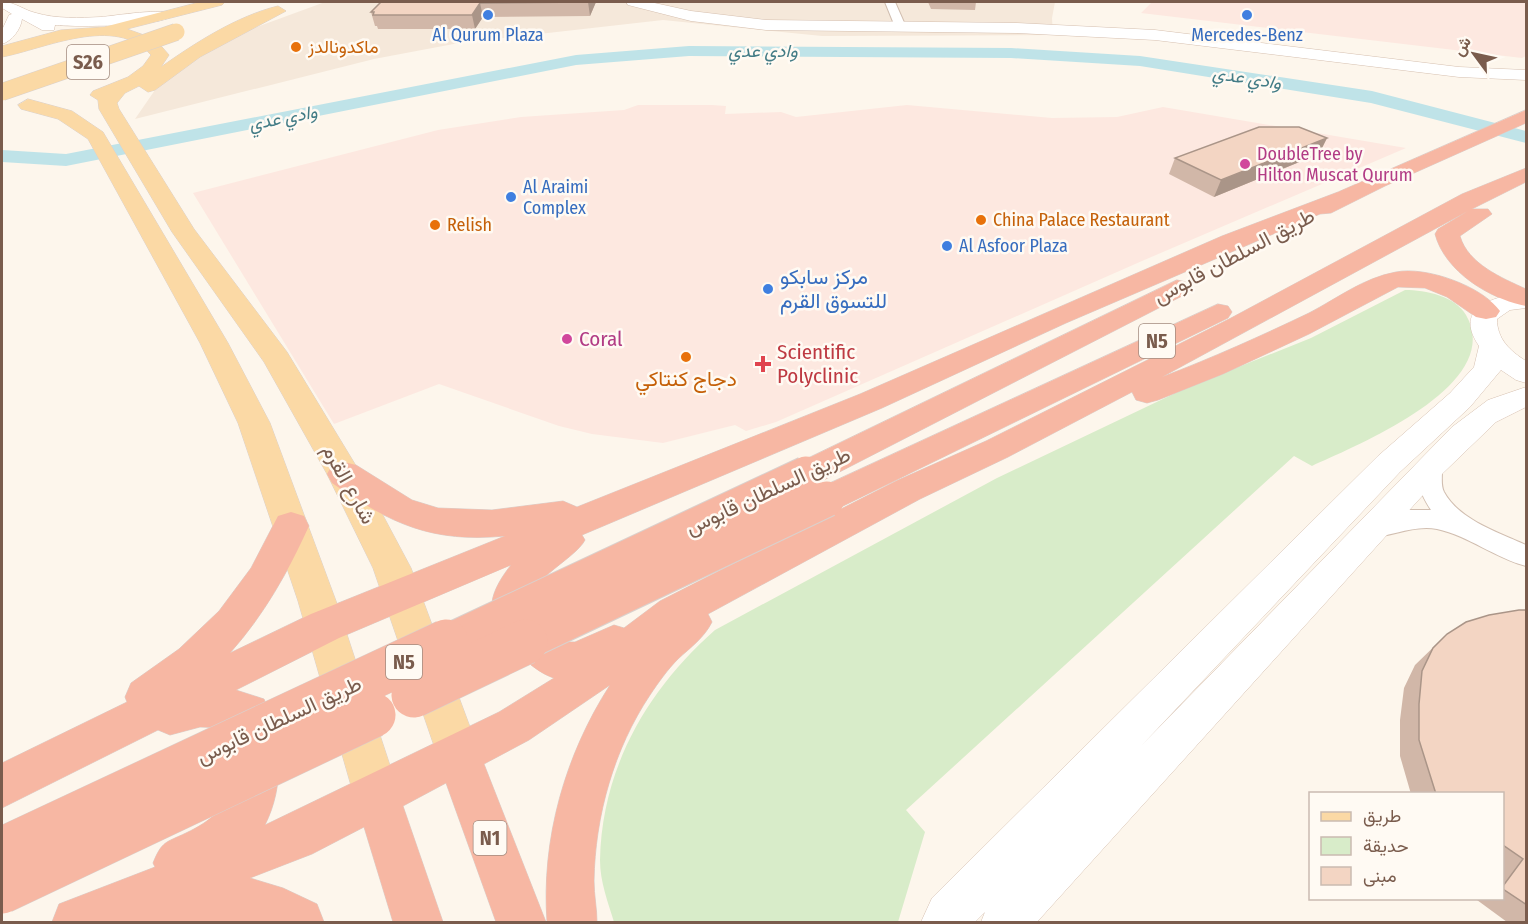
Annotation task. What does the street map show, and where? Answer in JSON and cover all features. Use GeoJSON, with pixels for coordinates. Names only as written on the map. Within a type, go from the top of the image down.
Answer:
{"type":"FeatureCollection","features":[{"type":"Feature","properties":{"kind":"highway","name":"طريق السلطان قابوس"},"geometry":{"type":"LineString","coordinates":[[2,891],[817,487],[1341,198],[1527,116]]}},
{"type":"Feature","properties":{"kind":"highway","name":"طريق السلطان قابوس"},"geometry":{"type":"LineString","coordinates":[[2,850],[1304,272],[1508,191],[1527,174]]}},
{"type":"Feature","properties":{"kind":"highway"},"geometry":{"type":"LineString","coordinates":[[630,502],[558,545],[533,563],[512,599],[513,615],[553,660],[579,660],[909,490],[997,449],[1508,191]]}},
{"type":"Feature","properties":{"kind":"highway"},"geometry":{"type":"LineString","coordinates":[[1508,191],[1447,234],[1448,241],[1458,256],[1477,273],[1508,292],[1527,299]]}},
{"type":"Feature","properties":{"kind":"highway"},"geometry":{"type":"LineString","coordinates":[[10,782],[325,626],[871,401],[1231,241],[1341,198]]}},
{"type":"Feature","properties":{"kind":"highway"},"geometry":{"type":"LineString","coordinates":[[997,449],[1160,389],[1254,350],[1322,318],[1380,284],[1399,279],[1422,280],[1466,296],[1486,311]]}},
{"type":"Feature","properties":{"kind":"highway"},"geometry":{"type":"LineString","coordinates":[[344,474],[383,500],[420,518],[466,524],[512,523],[630,502]]}},
{"type":"Feature","properties":{"kind":"highway"},"geometry":{"type":"LineString","coordinates":[[572,922],[570,856],[576,822],[588,779],[624,698],[648,665],[673,636],[717,604],[909,490]]}},
{"type":"Feature","properties":{"kind":"highway"},"geometry":{"type":"LineString","coordinates":[[10,782],[161,687],[217,643],[252,599],[277,559],[291,526]]}},
{"type":"Feature","properties":{"kind":"highway"},"geometry":{"type":"LineString","coordinates":[[77,922],[295,837],[514,726],[577,686],[674,613]]}},
{"type":"Feature","properties":{"kind":"highway"},"geometry":{"type":"LineString","coordinates":[[10,782],[182,711],[225,705],[249,712],[260,766],[251,809],[228,835],[69,922]]}},
{"type":"Feature","properties":{"kind":"highway","name":"شارع القرم"},"geometry":{"type":"LineString","coordinates":[[458,754],[521,922]]}},
{"type":"Feature","properties":{"kind":"highway","name":"شارع القرم"},"geometry":{"type":"LineString","coordinates":[[377,796],[418,922]]}},
{"type":"Feature","properties":{"kind":"highway"},"geometry":{"type":"LineString","coordinates":[[96,922],[175,902],[227,901],[238,901],[288,914],[299,922]]}},
{"type":"Feature","properties":{"kind":"main road"},"geometry":{"type":"LineString","coordinates":[[4,46],[85,33],[170,25],[224,5]]}},
{"type":"Feature","properties":{"kind":"main road"},"geometry":{"type":"LineString","coordinates":[[218,19],[282,6]]}},
{"type":"Feature","properties":{"kind":"main road"},"geometry":{"type":"LineString","coordinates":[[157,61],[206,37],[282,6]]}},
{"type":"Feature","properties":{"kind":"main road"},"geometry":{"type":"LineString","coordinates":[[122,129],[130,104],[173,66],[210,42],[282,6]]}},
{"type":"Feature","properties":{"kind":"main road","name":"S26"},"geometry":{"type":"LineString","coordinates":[[9,102],[170,25]]}},
{"type":"Feature","properties":{"kind":"main road","name":"S26"},"geometry":{"type":"LineString","coordinates":[[2,84],[170,25],[197,26]]}},
{"type":"Feature","properties":{"kind":"main road"},"geometry":{"type":"LineString","coordinates":[[9,102],[80,99],[119,88],[141,77],[160,55],[156,46],[145,39],[118,33],[85,33]]}},
{"type":"Feature","properties":{"kind":"main road","name":"شارع القرم"},"geometry":{"type":"LineString","coordinates":[[119,88],[107,102],[122,129],[147,198],[254,423],[325,626],[377,796]]}},
{"type":"Feature","properties":{"kind":"main road","name":"شارع القرم"},"geometry":{"type":"LineString","coordinates":[[9,102],[66,114],[81,122],[96,136],[147,198],[184,232],[277,359],[385,550],[458,754]]}},
{"type":"Feature","properties":{"kind":"street"},"geometry":{"type":"LineString","coordinates":[[633,2],[670,12],[718,20],[818,26],[1018,22],[1162,30],[1473,67],[1527,68]]}},
{"type":"Feature","properties":{"kind":"street"},"geometry":{"type":"LineString","coordinates":[[890,2],[900,25]]}},
{"type":"Feature","properties":{"kind":"street"},"geometry":{"type":"LineString","coordinates":[[13,9],[57,22],[170,25]]}},
{"type":"Feature","properties":{"kind":"street"},"geometry":{"type":"LineString","coordinates":[[13,9],[42,25],[85,33]]}},
{"type":"Feature","properties":{"kind":"street"},"geometry":{"type":"LineString","coordinates":[[4,46],[13,26],[13,9]]}},
{"type":"Feature","properties":{"kind":"street"},"geometry":{"type":"LineString","coordinates":[[900,25],[1174,36],[1459,72],[1527,75]]}},
{"type":"Feature","properties":{"kind":"street"},"geometry":{"type":"LineString","coordinates":[[1527,299],[1504,303],[1486,311],[1482,321],[1483,334],[1492,347],[1527,374]]}},
{"type":"Feature","properties":{"kind":"street"},"geometry":{"type":"LineString","coordinates":[[945,922],[949,915],[1041,820],[1389,464],[1461,400],[1487,370],[1492,347]]}},
{"type":"Feature","properties":{"kind":"street"},"geometry":{"type":"LineString","coordinates":[[1005,922],[1431,466],[1483,415],[1516,399],[1527,397]]}},
{"type":"Feature","properties":{"kind":"street"},"geometry":{"type":"LineString","coordinates":[[1431,466],[1432,493],[1440,505],[1455,518],[1483,535],[1527,556]]}},
{"type":"Feature","properties":{"kind":"street"},"geometry":{"type":"LineString","coordinates":[[1370,531],[1407,517],[1424,516],[1483,535]]}},
{"type":"Feature","properties":{"kind":"shaded area"},"geometry":{"type":"Polygon","coordinates":[[[325,2],[1055,2],[1052,18],[1053,35],[822,36],[663,20],[459,43],[374,59],[135,119],[155,90],[200,56],[254,28],[325,2]]]}},
{"type":"Feature","properties":{"kind":"shaded area","name":"Mercedes-Benz"},"geometry":{"type":"Polygon","coordinates":[[[1152,2],[1526,2],[1526,56],[1522,58],[1141,13],[1152,2]]]}},
{"type":"Feature","properties":{"kind":"shaded area"},"geometry":{"type":"Polygon","coordinates":[[[638,105],[726,106],[725,114],[781,112],[796,117],[907,105],[1052,118],[1117,117],[1163,107],[1406,148],[776,422],[746,431],[735,425],[663,443],[592,434],[559,426],[439,384],[334,424],[193,193],[438,130],[521,117],[624,110],[638,105]]]}},
{"type":"Feature","properties":{"kind":"green space"},"geometry":{"type":"Polygon","coordinates":[[[1405,290],[1439,295],[1455,303],[1466,315],[1473,341],[1465,365],[1447,388],[1421,409],[1391,427],[1312,466],[1294,456],[906,810],[925,832],[898,922],[614,922],[603,884],[600,860],[609,794],[619,763],[649,705],[691,653],[715,630],[997,478],[1186,388],[1311,338],[1405,290]]]}},
{"type":"Feature","properties":{"kind":"building"},"geometry":{"type":"Polygon","coordinates":[[[381,2],[588,2],[480,3],[472,15],[373,15],[374,12],[371,12],[381,2]]]}},
{"type":"Feature","properties":{"kind":"building"},"geometry":{"type":"Polygon","coordinates":[[[1259,127],[1299,127],[1327,138],[1221,180],[1175,158],[1259,127]]]}},
{"type":"Feature","properties":{"kind":"building"},"geometry":{"type":"Polygon","coordinates":[[[1527,610],[1527,905],[1504,890],[1504,885],[1523,859],[1504,846],[1504,792],[1435,792],[1419,740],[1422,671],[1433,648],[1447,634],[1466,622],[1489,615],[1527,610]]]}},
{"type":"Feature","properties":{"kind":"waterway","name":"وادي عدي"},"geometry":{"type":"LineString","coordinates":[[2,156],[66,160],[576,60],[689,51],[1011,53],[1140,61],[1372,97],[1526,137]]}},
{"type":"Feature","properties":{"kind":"place","name":"Al Qurum Plaza"},"geometry":{"type":"Point","coordinates":[488,15]}},
{"type":"Feature","properties":{"kind":"place","name":"Mercedes-Benz"},"geometry":{"type":"Point","coordinates":[1247,15]}},
{"type":"Feature","properties":{"kind":"place","name":"ماكدونالدز"},"geometry":{"type":"Point","coordinates":[296,47]}},
{"type":"Feature","properties":{"kind":"place","name":"DoubleTree by Hilton Muscat Qurum"},"geometry":{"type":"Point","coordinates":[1245,164]}},
{"type":"Feature","properties":{"kind":"place","name":"Al Araimi Complex"},"geometry":{"type":"Point","coordinates":[511,197]}},
{"type":"Feature","properties":{"kind":"place","name":"China Palace Restaurant"},"geometry":{"type":"Point","coordinates":[981,220]}},
{"type":"Feature","properties":{"kind":"place","name":"Relish"},"geometry":{"type":"Point","coordinates":[435,225]}},
{"type":"Feature","properties":{"kind":"place","name":"Al Asfoor Plaza"},"geometry":{"type":"Point","coordinates":[947,246]}},
{"type":"Feature","properties":{"kind":"place","name":"مركز سابكو للتسوق القرم"},"geometry":{"type":"Point","coordinates":[768,289]}},
{"type":"Feature","properties":{"kind":"place","name":"Coral"},"geometry":{"type":"Point","coordinates":[567,339]}},
{"type":"Feature","properties":{"kind":"place","name":"دجاج كنتاكي"},"geometry":{"type":"Point","coordinates":[686,357]}},
{"type":"Feature","properties":{"kind":"place","name":"Scientific Polyclinic"},"geometry":{"type":"Point","coordinates":[763,364]}}]}
